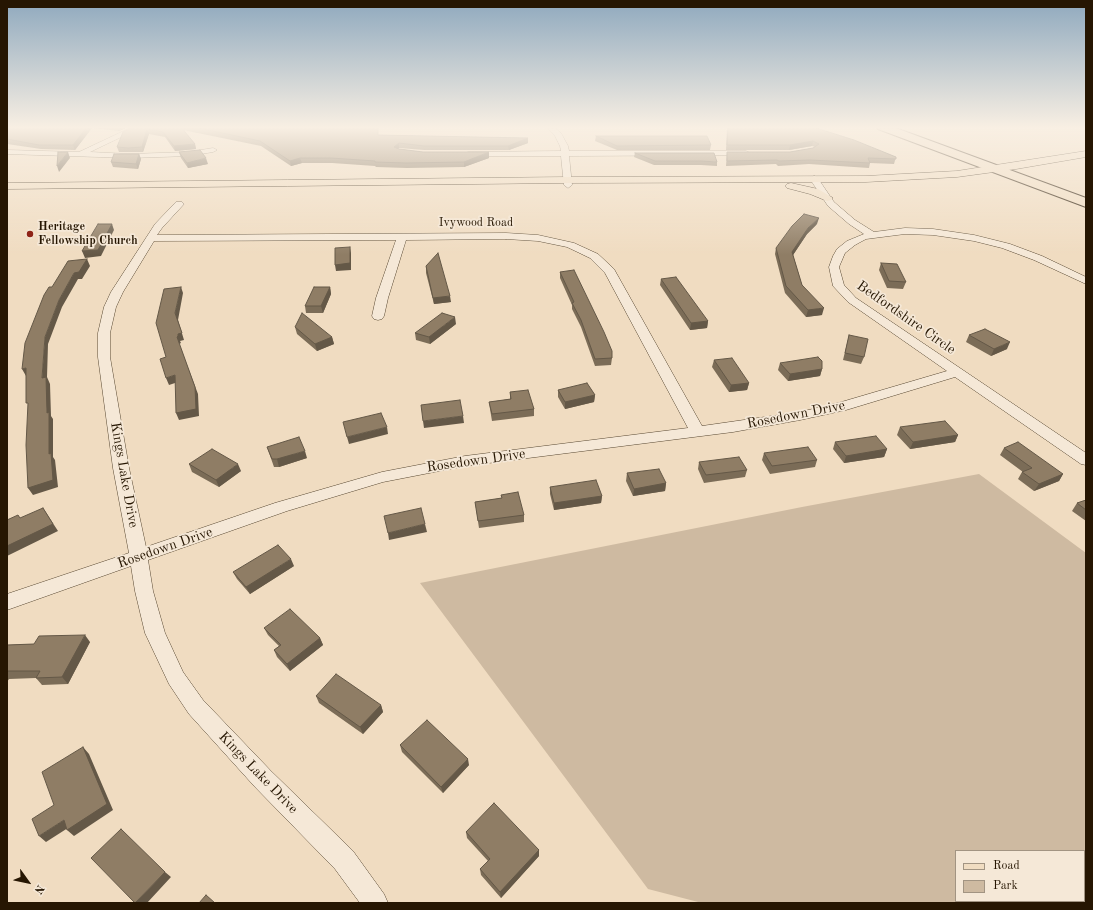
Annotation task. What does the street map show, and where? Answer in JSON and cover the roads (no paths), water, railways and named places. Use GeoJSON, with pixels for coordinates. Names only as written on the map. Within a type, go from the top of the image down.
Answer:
{"type":"FeatureCollection","features":[{"type":"Feature","properties":{"kind":"highway"},"geometry":{"type":"LineString","coordinates":[[999,169],[1032,172],[1086,192]]}},
{"type":"Feature","properties":{"kind":"highway"},"geometry":{"type":"LineString","coordinates":[[1009,169],[1086,203]]}},
{"type":"Feature","properties":{"kind":"main road"},"geometry":{"type":"LineString","coordinates":[[786,186],[817,182],[915,177],[990,169]]}},
{"type":"Feature","properties":{"kind":"main road"},"geometry":{"type":"LineString","coordinates":[[7,186],[568,182],[817,182],[920,184],[979,180],[1020,169]]}},
{"type":"Feature","properties":{"kind":"main road"},"geometry":{"type":"LineString","coordinates":[[1032,172],[1047,169]]}},
{"type":"Feature","properties":{"kind":"main road"},"geometry":{"type":"LineString","coordinates":[[568,182],[786,186],[811,190],[827,198]]}},
{"type":"Feature","properties":{"kind":"street"},"geometry":{"type":"LineString","coordinates":[[567,169],[568,182]]}},
{"type":"Feature","properties":{"kind":"street"},"geometry":{"type":"LineString","coordinates":[[817,182],[827,198],[840,213],[872,235]]}},
{"type":"Feature","properties":{"kind":"street","name":"Kings Lake Drive"},"geometry":{"type":"LineString","coordinates":[[179,204],[164,218],[117,292],[110,307],[104,333],[104,357],[120,461],[144,591],[155,633],[176,678],[196,707],[263,779],[344,860],[376,903]]}},
{"type":"Feature","properties":{"kind":"street","name":"Bedfordshire Circle"},"geometry":{"type":"LineString","coordinates":[[1086,281],[1028,253],[974,238],[943,233],[914,231],[872,235],[851,243],[838,256],[834,267],[834,272],[839,286],[848,296],[862,307],[1086,460]]}},
{"type":"Feature","properties":{"kind":"street"},"geometry":{"type":"LineString","coordinates":[[378,316],[382,298],[402,236]]}},
{"type":"Feature","properties":{"kind":"street","name":"Ivywood Road"},"geometry":{"type":"LineString","coordinates":[[150,238],[402,236],[528,237],[570,245],[594,256],[610,271],[697,431]]}},
{"type":"Feature","properties":{"kind":"street","name":"Rosedown Drive"},"geometry":{"type":"LineString","coordinates":[[7,602],[289,505],[382,476],[466,461],[800,416],[841,407],[957,372]]}},
{"type":"Feature","properties":{"kind":"place","name":"Heritage Fellowship Church"},"geometry":{"type":"Point","coordinates":[30,234]}}]}
